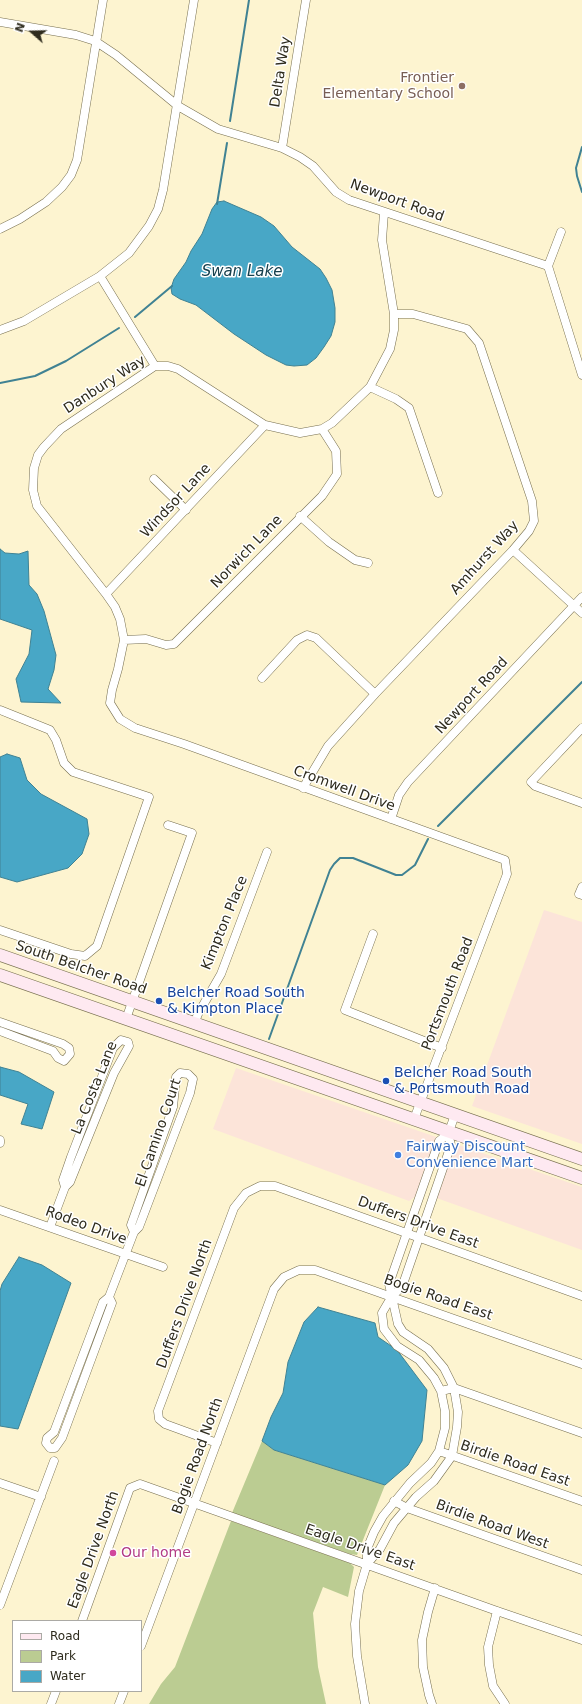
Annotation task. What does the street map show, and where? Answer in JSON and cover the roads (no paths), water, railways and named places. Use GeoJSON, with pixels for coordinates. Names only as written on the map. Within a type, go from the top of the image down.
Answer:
{"type":"FeatureCollection","features":[{"type":"Feature","properties":{"kind":"main road","name":"South Belcher Road"},"geometry":{"type":"LineString","coordinates":[[0,955],[582,1159]]}},
{"type":"Feature","properties":{"kind":"main road"},"geometry":{"type":"LineString","coordinates":[[0,975],[414,1119],[449,1133],[582,1178]]}},
{"type":"Feature","properties":{"kind":"street"},"geometry":{"type":"LineString","coordinates":[[0,229],[20,219],[46,202],[62,187],[71,175],[77,160],[95,41],[103,0]]}},
{"type":"Feature","properties":{"kind":"street"},"geometry":{"type":"LineString","coordinates":[[0,330],[24,321],[100,276],[132,249],[149,226],[158,209],[163,190],[178,106],[194,0]]}},
{"type":"Feature","properties":{"kind":"street","name":"Delta Way"},"geometry":{"type":"LineString","coordinates":[[282,148],[306,0]]}},
{"type":"Feature","properties":{"kind":"street","name":"Newport Road"},"geometry":{"type":"LineString","coordinates":[[0,22],[76,35],[95,41],[116,55],[178,106],[218,129],[282,148],[300,157],[313,166],[336,192],[349,200],[384,213],[548,266]]}},
{"type":"Feature","properties":{"kind":"street","name":"Danbury Way"},"geometry":{"type":"LineString","coordinates":[[135,728],[120,719],[110,703],[124,640],[120,619],[115,607],[106,594],[37,506],[33,490],[34,468],[38,455],[61,429],[155,366],[168,366],[178,369],[265,425],[300,433],[322,429],[332,423],[370,387],[390,349],[394,330],[394,314],[382,240],[384,213]]}},
{"type":"Feature","properties":{"kind":"street"},"geometry":{"type":"LineString","coordinates":[[560,232],[548,266],[582,375]]}},
{"type":"Feature","properties":{"kind":"street"},"geometry":{"type":"LineString","coordinates":[[100,276],[155,366]]}},
{"type":"Feature","properties":{"kind":"street","name":"Amhurst Way"},"geometry":{"type":"LineString","coordinates":[[303,788],[328,746],[375,694],[513,550],[529,531],[534,521],[532,501],[479,343],[467,329],[412,314],[394,314]]}},
{"type":"Feature","properties":{"kind":"street"},"geometry":{"type":"LineString","coordinates":[[370,387],[396,399],[409,408],[438,493]]}},
{"type":"Feature","properties":{"kind":"street","name":"Windsor Lane"},"geometry":{"type":"LineString","coordinates":[[106,594],[265,425]]}},
{"type":"Feature","properties":{"kind":"street","name":"Norwich Lane"},"geometry":{"type":"LineString","coordinates":[[124,640],[146,639],[166,645],[174,644],[300,516],[322,496],[337,474],[336,451],[322,429]]}},
{"type":"Feature","properties":{"kind":"street"},"geometry":{"type":"LineString","coordinates":[[154,479],[186,510]]}},
{"type":"Feature","properties":{"kind":"street"},"geometry":{"type":"LineString","coordinates":[[300,516],[329,542],[355,560],[368,564]]}},
{"type":"Feature","properties":{"kind":"street"},"geometry":{"type":"LineString","coordinates":[[513,550],[582,613]]}},
{"type":"Feature","properties":{"kind":"street","name":"Newport Road"},"geometry":{"type":"LineString","coordinates":[[391,819],[399,795],[408,782],[582,597]]}},
{"type":"Feature","properties":{"kind":"street"},"geometry":{"type":"LineString","coordinates":[[262,678],[297,640],[307,635],[316,638],[375,694]]}},
{"type":"Feature","properties":{"kind":"street"},"geometry":{"type":"LineString","coordinates":[[0,710],[50,730],[56,740],[64,763],[73,772],[149,797],[97,946],[85,956],[71,954],[0,930]]}},
{"type":"Feature","properties":{"kind":"street","name":"Cromwell Drive"},"geometry":{"type":"LineString","coordinates":[[135,728],[184,744],[505,860],[507,874],[498,901]]}},
{"type":"Feature","properties":{"kind":"street"},"geometry":{"type":"LineString","coordinates":[[582,728],[531,782],[535,786],[582,803]]}},
{"type":"Feature","properties":{"kind":"street"},"geometry":{"type":"LineString","coordinates":[[126,1019],[192,833],[168,825]]}},
{"type":"Feature","properties":{"kind":"street","name":"Kimpton Place"},"geometry":{"type":"LineString","coordinates":[[194,1024],[198,1014],[221,974],[266,852]]}},
{"type":"Feature","properties":{"kind":"street"},"geometry":{"type":"LineString","coordinates":[[582,887],[580,894],[582,895]]}},
{"type":"Feature","properties":{"kind":"street","name":"Portsmouth Road"},"geometry":{"type":"LineString","coordinates":[[414,1119],[498,901]]}},
{"type":"Feature","properties":{"kind":"street"},"geometry":{"type":"LineString","coordinates":[[373,934],[345,1010],[442,1048]]}},
{"type":"Feature","properties":{"kind":"street"},"geometry":{"type":"LineString","coordinates":[[0,1022],[64,1044],[69,1048],[70,1054],[64,1061],[58,1058],[53,1051],[0,1031]]}},
{"type":"Feature","properties":{"kind":"street","name":"La Costa Lane"},"geometry":{"type":"LineString","coordinates":[[50,1227],[65,1187],[70,1182],[114,1073],[129,1046],[128,1042],[121,1040],[113,1048],[68,1165],[63,1180],[65,1187]]}},
{"type":"Feature","properties":{"kind":"street","name":"El Camino Court"},"geometry":{"type":"LineString","coordinates":[[109,1297],[112,1303],[62,1438],[55,1448],[50,1448],[46,1443],[47,1438],[54,1432],[103,1302],[109,1297],[134,1232],[139,1227],[190,1093],[193,1078],[188,1074],[180,1073],[176,1077],[173,1107],[131,1225],[134,1232]]}},
{"type":"Feature","properties":{"kind":"street"},"geometry":{"type":"LineString","coordinates":[[364,1704],[357,1656],[355,1624],[360,1591],[367,1564],[367,1549],[374,1532],[394,1501],[431,1463],[439,1451],[445,1428],[445,1411],[441,1391],[434,1378],[419,1360],[397,1346],[384,1329],[382,1313],[392,1296],[402,1287],[420,1238],[451,1145],[449,1133],[455,1114]]}},
{"type":"Feature","properties":{"kind":"street"},"geometry":{"type":"LineString","coordinates":[[367,1564],[380,1549],[394,1523],[416,1497],[434,1481],[452,1456],[458,1412],[454,1388],[444,1368],[428,1349],[403,1332],[398,1324],[390,1284],[439,1141],[449,1133]]}},
{"type":"Feature","properties":{"kind":"street"},"geometry":{"type":"LineString","coordinates":[[429,1170],[441,1174]]}},
{"type":"Feature","properties":{"kind":"street","name":"Duffers Drive East"},"geometry":{"type":"LineString","coordinates":[[246,1193],[260,1186],[275,1186],[582,1296]]}},
{"type":"Feature","properties":{"kind":"street","name":"Duffers Drive North"},"geometry":{"type":"LineString","coordinates":[[217,1443],[165,1424],[159,1419],[158,1411],[234,1208],[246,1193]]}},
{"type":"Feature","properties":{"kind":"street","name":"Rodeo Drive"},"geometry":{"type":"LineString","coordinates":[[0,1210],[163,1267]]}},
{"type":"Feature","properties":{"kind":"street","name":"Bogie Road East"},"geometry":{"type":"LineString","coordinates":[[284,1276],[299,1270],[315,1270],[582,1364]]}},
{"type":"Feature","properties":{"kind":"street","name":"Bogie Road North"},"geometry":{"type":"LineString","coordinates":[[142,1643],[274,1289],[284,1276]]}},
{"type":"Feature","properties":{"kind":"street"},"geometry":{"type":"LineString","coordinates":[[441,1391],[454,1388],[582,1433]]}},
{"type":"Feature","properties":{"kind":"street","name":"Birdie Road East"},"geometry":{"type":"LineString","coordinates":[[439,1451],[582,1501]]}},
{"type":"Feature","properties":{"kind":"street"},"geometry":{"type":"LineString","coordinates":[[0,1605],[54,1461]]}},
{"type":"Feature","properties":{"kind":"street"},"geometry":{"type":"LineString","coordinates":[[0,1482],[41,1497]]}},
{"type":"Feature","properties":{"kind":"street","name":"Eagle Drive East"},"geometry":{"type":"LineString","coordinates":[[130,1488],[140,1484],[582,1640]]}},
{"type":"Feature","properties":{"kind":"street","name":"Eagle Drive North"},"geometry":{"type":"LineString","coordinates":[[82,1620],[130,1488]]}},
{"type":"Feature","properties":{"kind":"street","name":"Birdie Road West"},"geometry":{"type":"LineString","coordinates":[[394,1501],[407,1508],[582,1570]]}},
{"type":"Feature","properties":{"kind":"street"},"geometry":{"type":"LineString","coordinates":[[432,1704],[428,1695],[422,1640],[435,1588]]}},
{"type":"Feature","properties":{"kind":"street"},"geometry":{"type":"LineString","coordinates":[[497,1611],[488,1648],[489,1665],[493,1686],[505,1704]]}},
{"type":"Feature","properties":{"kind":"street"},"geometry":{"type":"LineString","coordinates":[[51,1704],[56,1692]]}},
{"type":"Feature","properties":{"kind":"street"},"geometry":{"type":"LineString","coordinates":[[119,1704],[124,1692]]}},
{"type":"Feature","properties":{"kind":"water","name":"Swan Lake"},"geometry":{"type":"Polygon","coordinates":[[[224,201],[261,217],[274,226],[292,247],[320,269],[326,278],[332,290],[335,308],[335,322],[331,336],[324,347],[316,358],[307,365],[286,365],[266,355],[234,334],[196,305],[180,299],[172,294],[171,288],[174,279],[186,262],[202,234],[212,209],[217,202],[224,201]]]}},
{"type":"Feature","properties":{"kind":"water"},"geometry":{"type":"Polygon","coordinates":[[[0,549],[5,553],[19,554],[28,551],[29,585],[37,594],[44,611],[56,655],[54,670],[48,689],[61,703],[21,702],[16,679],[29,654],[32,630],[0,619],[0,549]]]}},
{"type":"Feature","properties":{"kind":"water"},"geometry":{"type":"Polygon","coordinates":[[[7,754],[20,758],[27,780],[41,794],[87,819],[89,834],[82,854],[68,868],[17,882],[0,877],[0,757],[7,754]]]}},
{"type":"Feature","properties":{"kind":"water"},"geometry":{"type":"Polygon","coordinates":[[[0,1067],[19,1072],[54,1092],[42,1129],[21,1124],[28,1104],[0,1095],[0,1067]]]}},
{"type":"Feature","properties":{"kind":"water"},"geometry":{"type":"Polygon","coordinates":[[[19,1257],[42,1265],[71,1283],[18,1429],[0,1426],[0,1291],[2,1284],[19,1257]]]}},
{"type":"Feature","properties":{"kind":"water"},"geometry":{"type":"Polygon","coordinates":[[[318,1307],[375,1323],[378,1337],[397,1350],[427,1390],[422,1441],[408,1465],[385,1485],[274,1450],[262,1441],[271,1417],[283,1393],[288,1362],[304,1322],[318,1307]]]}},
{"type":"Feature","properties":{"kind":"waterway"},"geometry":{"type":"LineString","coordinates":[[230,121],[249,0]]}},
{"type":"Feature","properties":{"kind":"waterway"},"geometry":{"type":"LineString","coordinates":[[217,204],[227,143]]}},
{"type":"Feature","properties":{"kind":"waterway"},"geometry":{"type":"LineString","coordinates":[[582,147],[576,168],[582,192]]}},
{"type":"Feature","properties":{"kind":"waterway"},"geometry":{"type":"LineString","coordinates":[[135,317],[172,286]]}},
{"type":"Feature","properties":{"kind":"waterway"},"geometry":{"type":"LineString","coordinates":[[0,383],[35,376],[66,361],[119,328]]}},
{"type":"Feature","properties":{"kind":"waterway"},"geometry":{"type":"LineString","coordinates":[[438,826],[582,682]]}},
{"type":"Feature","properties":{"kind":"waterway"},"geometry":{"type":"LineString","coordinates":[[269,1039],[330,870],[334,864],[340,858],[353,858],[396,875],[402,875],[415,865],[428,839]]}},
{"type":"Feature","properties":{"kind":"place","name":"Frontier Elementary School"},"geometry":{"type":"Point","coordinates":[462,86]}},
{"type":"Feature","properties":{"kind":"place","name":"Belcher Road South & Kimpton Place"},"geometry":{"type":"Point","coordinates":[159,1001]}},
{"type":"Feature","properties":{"kind":"place","name":"Belcher Road South & Portsmouth Road"},"geometry":{"type":"Point","coordinates":[386,1081]}},
{"type":"Feature","properties":{"kind":"place","name":"Fairway Discount Convenience Mart"},"geometry":{"type":"Point","coordinates":[398,1155]}},
{"type":"Feature","properties":{"kind":"place","name":"Our home"},"geometry":{"type":"Point","coordinates":[113,1553]}}]}
